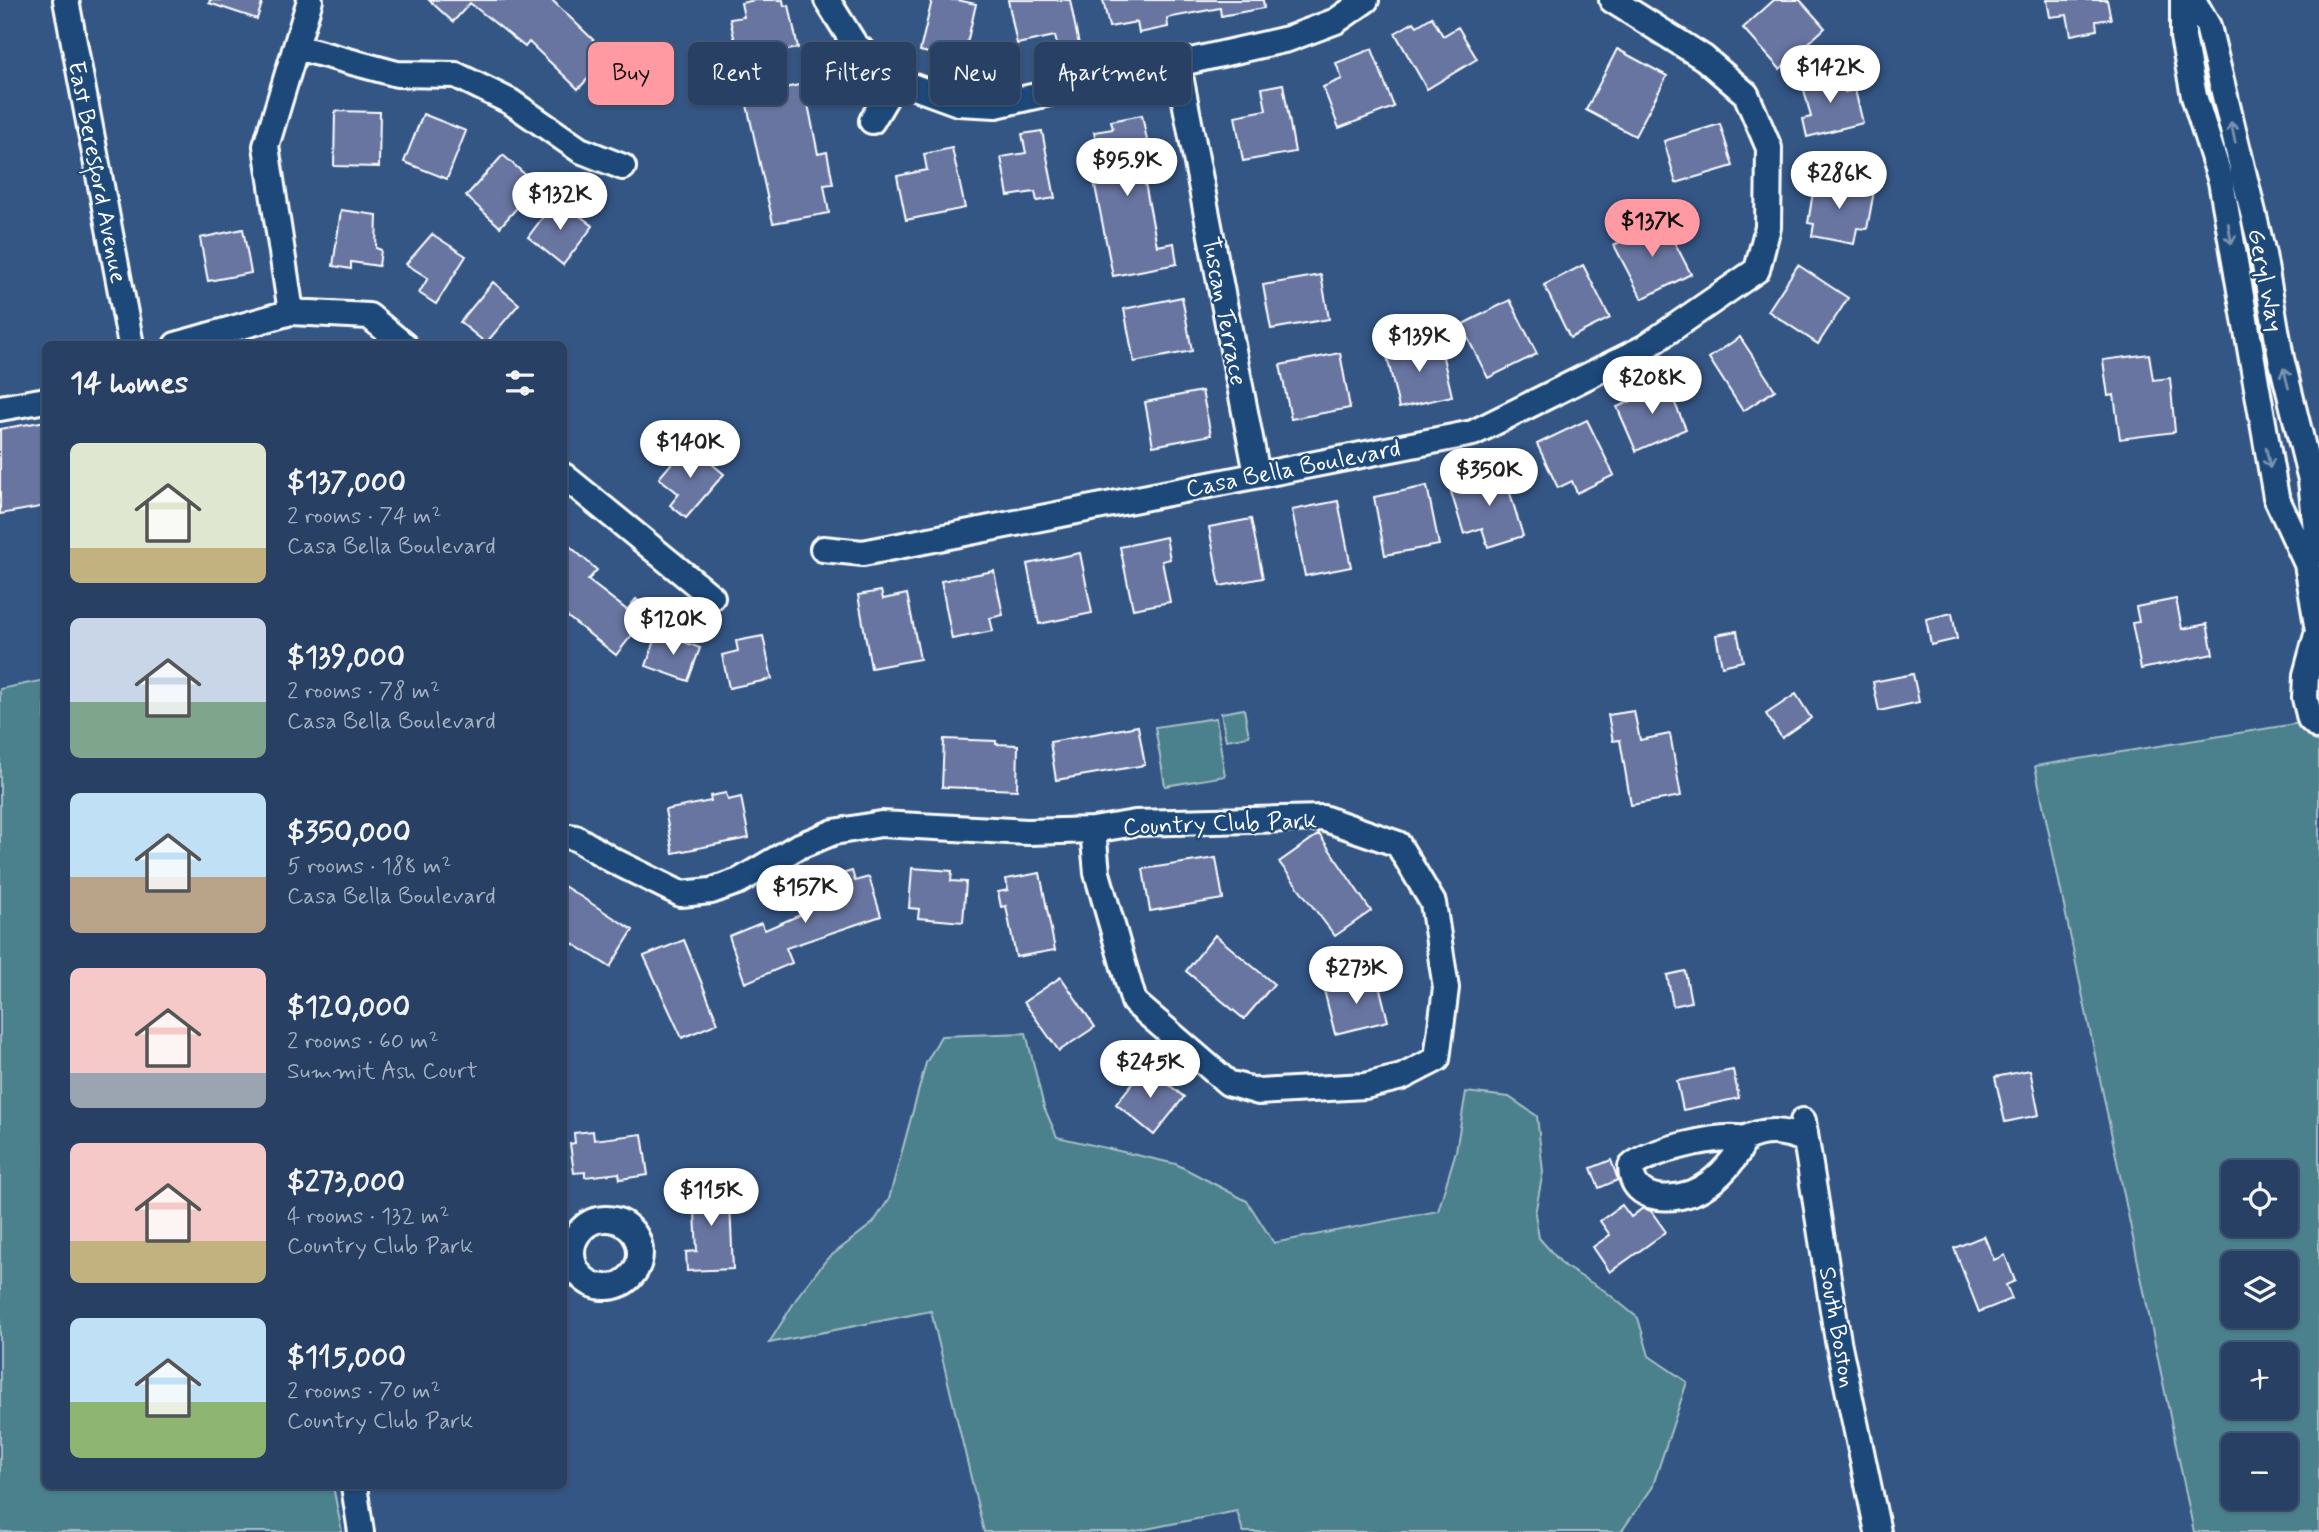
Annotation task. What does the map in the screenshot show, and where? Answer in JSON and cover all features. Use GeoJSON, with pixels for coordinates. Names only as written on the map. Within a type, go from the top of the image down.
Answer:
{"type":"FeatureCollection","features":[{"type":"Feature","properties":{"kind":"street","name":"East Beresford Avenue"},"geometry":{"type":"LineString","coordinates":[[66,0],[129,341]]}},
{"type":"Feature","properties":{"kind":"street"},"geometry":{"type":"LineString","coordinates":[[291,312],[266,146],[310,0]]}},
{"type":"Feature","properties":{"kind":"street"},"geometry":{"type":"LineString","coordinates":[[827,0],[853,42]]}},
{"type":"Feature","properties":{"kind":"street"},"geometry":{"type":"LineString","coordinates":[[1191,62],[1288,38],[1336,21],[1366,0]]}},
{"type":"Feature","properties":{"kind":"street","name":"Casa Bella Boulevard"},"geometry":{"type":"LineString","coordinates":[[823,549],[863,553],[1474,433],[1644,348],[1757,270],[1768,227],[1769,148],[1746,94],[1704,58],[1612,0]]}},
{"type":"Feature","properties":{"kind":"street","name":"Geryl Way"},"geometry":{"type":"LineString","coordinates":[[2183,0],[2183,37],[2194,96],[2229,169],[2263,254],[2281,358],[2311,480],[2317,540],[2306,564]]}},
{"type":"Feature","properties":{"kind":"street","name":"Geryl Way"},"geometry":{"type":"LineString","coordinates":[[2193,0],[2208,26],[2229,169],[2260,422],[2276,497],[2306,564],[2318,632],[2306,675],[2305,698],[2310,719],[2319,727]]}},
{"type":"Feature","properties":{"kind":"street"},"geometry":{"type":"LineString","coordinates":[[296,47],[397,74],[456,75],[511,102],[580,150],[623,167]]}},
{"type":"Feature","properties":{"kind":"street"},"geometry":{"type":"LineString","coordinates":[[916,88],[958,103],[996,105],[1034,97]]}},
{"type":"Feature","properties":{"kind":"street"},"geometry":{"type":"LineString","coordinates":[[872,121],[881,105]]}},
{"type":"Feature","properties":{"kind":"street","name":"Tuscan Terrace"},"geometry":{"type":"LineString","coordinates":[[1186,105],[1257,474]]}},
{"type":"Feature","properties":{"kind":"street"},"geometry":{"type":"LineString","coordinates":[[190,341],[291,312],[369,316],[399,341]]}},
{"type":"Feature","properties":{"kind":"street"},"geometry":{"type":"LineString","coordinates":[[0,408],[42,401]]}},
{"type":"Feature","properties":{"kind":"street"},"geometry":{"type":"LineString","coordinates":[[2260,422],[2295,416]]}},
{"type":"Feature","properties":{"kind":"street"},"geometry":{"type":"LineString","coordinates":[[567,478],[712,597]]}},
{"type":"Feature","properties":{"kind":"street","name":"Country Club Park"},"geometry":{"type":"LineString","coordinates":[[567,836],[576,838],[621,865],[681,894],[711,891],[739,881],[797,847],[834,832],[881,824],[1028,832],[1093,830],[1135,823],[1323,818],[1398,844],[1433,903],[1446,988],[1437,1059],[1402,1077],[1365,1086],[1259,1092],[1228,1083],[1134,1002],[1097,873],[1093,830]]}},
{"type":"Feature","properties":{"kind":"street","name":"South Boston"},"geometry":{"type":"LineString","coordinates":[[1744,1139],[1756,1133],[1805,1130],[1838,1341],[1878,1532]]}},
{"type":"Feature","properties":{"kind":"street"},"geometry":{"type":"LineString","coordinates":[[354,1489],[361,1532]]}},
{"type":"Feature","properties":{"kind":"green space"},"geometry":{"type":"Polygon","coordinates":[[[42,681],[42,1489],[334,1489],[342,1532],[0,1532],[0,689],[42,681]]]}},
{"type":"Feature","properties":{"kind":"green space"},"geometry":{"type":"Polygon","coordinates":[[[1244,709],[1249,736],[1226,740],[1221,713],[1244,709]]]}},
{"type":"Feature","properties":{"kind":"green space"},"geometry":{"type":"Polygon","coordinates":[[[1216,718],[1225,776],[1165,786],[1155,727],[1216,718]]]}},
{"type":"Feature","properties":{"kind":"green space"},"geometry":{"type":"Polygon","coordinates":[[[2300,723],[2319,738],[2319,1532],[2194,1532],[2035,766],[2300,723]]]}},
{"type":"Feature","properties":{"kind":"green space"},"geometry":{"type":"Polygon","coordinates":[[[1026,1033],[1044,1107],[1057,1137],[1176,1164],[1247,1201],[1274,1243],[1438,1211],[1456,1151],[1466,1092],[1509,1097],[1537,1116],[1543,1172],[1535,1214],[1539,1238],[1564,1266],[1605,1291],[1638,1318],[1649,1356],[1687,1382],[1652,1488],[1621,1532],[1243,1532],[1237,1511],[1131,1532],[984,1532],[931,1311],[769,1343],[800,1293],[827,1259],[873,1223],[889,1199],[926,1063],[941,1036],[1026,1033]]]}},
{"type":"Feature","properties":{"kind":"building"},"geometry":{"type":"Polygon","coordinates":[[[210,0],[263,0],[257,19],[209,3],[210,0]]]}},
{"type":"Feature","properties":{"kind":"building"},"geometry":{"type":"Polygon","coordinates":[[[429,0],[552,0],[596,42],[588,42],[588,79],[578,89],[529,42],[525,47],[470,3],[453,22],[429,0]]]}},
{"type":"Feature","properties":{"kind":"building"},"geometry":{"type":"Polygon","coordinates":[[[783,0],[784,6],[789,5],[798,48],[787,50],[787,42],[735,42],[730,19],[744,17],[741,3],[783,0]]]}},
{"type":"Feature","properties":{"kind":"building"},"geometry":{"type":"Polygon","coordinates":[[[932,0],[957,0],[976,4],[967,42],[930,42],[930,53],[920,51],[932,0]]]}},
{"type":"Feature","properties":{"kind":"building"},"geometry":{"type":"Polygon","coordinates":[[[1008,0],[1070,0],[1078,42],[1056,42],[1055,36],[1017,42],[1008,0]]]}},
{"type":"Feature","properties":{"kind":"building"},"geometry":{"type":"Polygon","coordinates":[[[1103,0],[1263,0],[1264,8],[1221,16],[1220,8],[1167,18],[1168,27],[1139,33],[1137,22],[1109,27],[1103,0]]]}},
{"type":"Feature","properties":{"kind":"building"},"geometry":{"type":"Polygon","coordinates":[[[1774,0],[1800,0],[1825,28],[1780,69],[1743,28],[1774,0]]]}},
{"type":"Feature","properties":{"kind":"building"},"geometry":{"type":"Polygon","coordinates":[[[2047,0],[2107,0],[2111,19],[2096,21],[2097,30],[2071,35],[2067,15],[2050,17],[2047,0]]]}},
{"type":"Feature","properties":{"kind":"building"},"geometry":{"type":"Polygon","coordinates":[[[1432,17],[1443,36],[1458,27],[1477,59],[1427,89],[1395,33],[1414,22],[1417,26],[1432,17]]]}},
{"type":"Feature","properties":{"kind":"building"},"geometry":{"type":"Polygon","coordinates":[[[1372,49],[1394,107],[1339,128],[1323,87],[1342,79],[1336,63],[1372,49]]]}},
{"type":"Feature","properties":{"kind":"building"},"geometry":{"type":"Polygon","coordinates":[[[1617,49],[1667,76],[1635,136],[1586,110],[1617,49]]]}},
{"type":"Feature","properties":{"kind":"building"},"geometry":{"type":"Polygon","coordinates":[[[1840,72],[1845,92],[1855,90],[1863,123],[1807,137],[1803,119],[1811,117],[1802,82],[1840,72]]]}},
{"type":"Feature","properties":{"kind":"building"},"geometry":{"type":"Polygon","coordinates":[[[1283,84],[1295,152],[1243,161],[1235,116],[1266,110],[1262,88],[1283,84]]]}},
{"type":"Feature","properties":{"kind":"building"},"geometry":{"type":"Polygon","coordinates":[[[801,85],[801,105],[808,105],[818,154],[827,152],[833,184],[824,185],[829,213],[773,223],[747,105],[787,105],[787,87],[801,85]]]}},
{"type":"Feature","properties":{"kind":"building"},"geometry":{"type":"Polygon","coordinates":[[[335,111],[380,112],[379,167],[334,166],[335,111]]]}},
{"type":"Feature","properties":{"kind":"building"},"geometry":{"type":"Polygon","coordinates":[[[423,114],[466,131],[447,179],[404,162],[423,114]]]}},
{"type":"Feature","properties":{"kind":"building"},"geometry":{"type":"Polygon","coordinates":[[[1142,115],[1155,181],[1145,183],[1157,246],[1174,243],[1177,264],[1113,276],[1087,146],[1096,144],[1094,132],[1113,129],[1111,121],[1142,115]]]}},
{"type":"Feature","properties":{"kind":"building"},"geometry":{"type":"Polygon","coordinates":[[[1720,124],[1733,166],[1676,183],[1664,141],[1720,124]]]}},
{"type":"Feature","properties":{"kind":"building"},"geometry":{"type":"Polygon","coordinates":[[[1042,131],[1055,198],[1037,201],[1035,192],[1008,196],[1001,157],[1026,153],[1022,134],[1042,131]]]}},
{"type":"Feature","properties":{"kind":"building"},"geometry":{"type":"Polygon","coordinates":[[[952,148],[965,208],[906,220],[897,176],[927,170],[924,154],[952,148]]]}},
{"type":"Feature","properties":{"kind":"building"},"geometry":{"type":"Polygon","coordinates":[[[503,155],[537,185],[500,227],[466,196],[503,155]]]}},
{"type":"Feature","properties":{"kind":"building"},"geometry":{"type":"Polygon","coordinates":[[[1815,180],[1874,191],[1867,229],[1857,228],[1854,244],[1812,236],[1814,224],[1808,223],[1815,180]]]}},
{"type":"Feature","properties":{"kind":"building"},"geometry":{"type":"Polygon","coordinates":[[[555,201],[561,201],[593,226],[563,265],[528,237],[555,201]]]}},
{"type":"Feature","properties":{"kind":"building"},"geometry":{"type":"Polygon","coordinates":[[[341,210],[377,215],[376,248],[381,250],[379,266],[351,262],[351,269],[333,266],[341,210]]]}},
{"type":"Feature","properties":{"kind":"building"},"geometry":{"type":"Polygon","coordinates":[[[1663,220],[1691,274],[1642,299],[1614,245],[1663,220]]]}},
{"type":"Feature","properties":{"kind":"building"},"geometry":{"type":"Polygon","coordinates":[[[243,229],[251,273],[208,281],[200,238],[243,229]]]}},
{"type":"Feature","properties":{"kind":"building"},"geometry":{"type":"Polygon","coordinates":[[[432,234],[466,256],[436,304],[419,293],[428,278],[406,264],[432,234]]]}},
{"type":"Feature","properties":{"kind":"building"},"geometry":{"type":"Polygon","coordinates":[[[1583,265],[1610,318],[1570,338],[1544,285],[1583,265]]]}},
{"type":"Feature","properties":{"kind":"building"},"geometry":{"type":"Polygon","coordinates":[[[1798,265],[1848,298],[1818,344],[1768,311],[1798,265]]]}},
{"type":"Feature","properties":{"kind":"building"},"geometry":{"type":"Polygon","coordinates":[[[1321,275],[1329,319],[1271,329],[1263,285],[1321,275]]]}},
{"type":"Feature","properties":{"kind":"building"},"geometry":{"type":"Polygon","coordinates":[[[493,282],[519,304],[488,341],[484,341],[460,322],[493,282]]]}},
{"type":"Feature","properties":{"kind":"building"},"geometry":{"type":"Polygon","coordinates":[[[1182,297],[1192,351],[1134,362],[1124,309],[1182,297]]]}},
{"type":"Feature","properties":{"kind":"building"},"geometry":{"type":"Polygon","coordinates":[[[1510,300],[1537,354],[1488,378],[1461,325],[1510,300]]]}},
{"type":"Feature","properties":{"kind":"building"},"geometry":{"type":"Polygon","coordinates":[[[1740,337],[1775,390],[1743,411],[1709,358],[1740,337]]]}},
{"type":"Feature","properties":{"kind":"building"},"geometry":{"type":"Polygon","coordinates":[[[1439,340],[1452,396],[1399,408],[1386,352],[1439,340]]]}},
{"type":"Feature","properties":{"kind":"building"},"geometry":{"type":"Polygon","coordinates":[[[1340,353],[1350,408],[1291,419],[1280,365],[1340,353]]]}},
{"type":"Feature","properties":{"kind":"building"},"geometry":{"type":"Polygon","coordinates":[[[2149,354],[2153,380],[2170,378],[2175,432],[2120,439],[2114,395],[2108,396],[2103,360],[2149,354]]]}},
{"type":"Feature","properties":{"kind":"building"},"geometry":{"type":"Polygon","coordinates":[[[1664,378],[1686,429],[1636,451],[1617,407],[1639,398],[1636,391],[1664,378]]]}},
{"type":"Feature","properties":{"kind":"building"},"geometry":{"type":"Polygon","coordinates":[[[1202,391],[1211,435],[1153,446],[1145,402],[1202,391]]]}},
{"type":"Feature","properties":{"kind":"building"},"geometry":{"type":"Polygon","coordinates":[[[1587,420],[1614,475],[1577,493],[1572,481],[1558,488],[1537,444],[1587,420]]]}},
{"type":"Feature","properties":{"kind":"building"},"geometry":{"type":"Polygon","coordinates":[[[42,422],[42,507],[0,514],[0,429],[42,422]]]}},
{"type":"Feature","properties":{"kind":"building"},"geometry":{"type":"Polygon","coordinates":[[[688,444],[724,474],[686,518],[670,505],[679,494],[659,478],[688,444]]]}},
{"type":"Feature","properties":{"kind":"building"},"geometry":{"type":"Polygon","coordinates":[[[1501,463],[1523,536],[1488,547],[1482,528],[1464,534],[1451,492],[1486,482],[1482,469],[1501,463]]]}},
{"type":"Feature","properties":{"kind":"building"},"geometry":{"type":"Polygon","coordinates":[[[1427,486],[1439,545],[1385,555],[1374,497],[1427,486]]]}},
{"type":"Feature","properties":{"kind":"building"},"geometry":{"type":"Polygon","coordinates":[[[1338,501],[1351,567],[1305,576],[1292,510],[1338,501]]]}},
{"type":"Feature","properties":{"kind":"building"},"geometry":{"type":"Polygon","coordinates":[[[1251,519],[1263,578],[1220,586],[1209,527],[1251,519]]]}},
{"type":"Feature","properties":{"kind":"building"},"geometry":{"type":"Polygon","coordinates":[[[1166,537],[1170,559],[1162,561],[1170,602],[1133,609],[1120,547],[1166,537]]]}},
{"type":"Feature","properties":{"kind":"building"},"geometry":{"type":"Polygon","coordinates":[[[567,544],[597,570],[588,580],[627,610],[636,599],[651,611],[616,655],[567,616],[567,544]]]}},
{"type":"Feature","properties":{"kind":"building"},"geometry":{"type":"Polygon","coordinates":[[[1080,553],[1092,613],[1039,624],[1027,564],[1080,553]]]}},
{"type":"Feature","properties":{"kind":"building"},"geometry":{"type":"Polygon","coordinates":[[[994,571],[1003,615],[990,618],[993,631],[952,639],[941,581],[994,571]]]}},
{"type":"Feature","properties":{"kind":"building"},"geometry":{"type":"Polygon","coordinates":[[[881,591],[883,599],[907,594],[920,659],[871,668],[858,595],[881,591]]]}},
{"type":"Feature","properties":{"kind":"building"},"geometry":{"type":"Polygon","coordinates":[[[2176,599],[2182,629],[2207,624],[2213,654],[2141,669],[2132,623],[2139,622],[2136,607],[2176,599]]]}},
{"type":"Feature","properties":{"kind":"building"},"geometry":{"type":"Polygon","coordinates":[[[1952,613],[1957,639],[1931,645],[1926,619],[1952,613]]]}},
{"type":"Feature","properties":{"kind":"building"},"geometry":{"type":"Polygon","coordinates":[[[1737,631],[1743,661],[1722,666],[1716,635],[1737,631]]]}},
{"type":"Feature","properties":{"kind":"building"},"geometry":{"type":"Polygon","coordinates":[[[658,632],[700,648],[688,681],[646,666],[658,632]]]}},
{"type":"Feature","properties":{"kind":"building"},"geometry":{"type":"Polygon","coordinates":[[[763,636],[772,679],[729,688],[722,655],[738,651],[736,641],[763,636]]]}},
{"type":"Feature","properties":{"kind":"building"},"geometry":{"type":"Polygon","coordinates":[[[1913,674],[1919,702],[1879,711],[1873,682],[1913,674]]]}},
{"type":"Feature","properties":{"kind":"building"},"geometry":{"type":"Polygon","coordinates":[[[1796,694],[1811,718],[1782,738],[1766,714],[1796,694]]]}},
{"type":"Feature","properties":{"kind":"building"},"geometry":{"type":"Polygon","coordinates":[[[1634,711],[1640,740],[1670,734],[1681,796],[1631,805],[1620,740],[1613,741],[1608,715],[1634,711]]]}},
{"type":"Feature","properties":{"kind":"building"},"geometry":{"type":"Polygon","coordinates":[[[1138,726],[1145,765],[1056,780],[1050,742],[1138,726]]]}},
{"type":"Feature","properties":{"kind":"building"},"geometry":{"type":"Polygon","coordinates":[[[944,739],[996,741],[996,744],[1018,745],[1017,790],[942,787],[944,739]]]}},
{"type":"Feature","properties":{"kind":"building"},"geometry":{"type":"Polygon","coordinates":[[[726,793],[728,800],[741,797],[749,838],[673,853],[665,810],[711,801],[710,796],[726,793]]]}},
{"type":"Feature","properties":{"kind":"building"},"geometry":{"type":"Polygon","coordinates":[[[1319,834],[1371,911],[1335,936],[1279,862],[1319,834]]]}},
{"type":"Feature","properties":{"kind":"building"},"geometry":{"type":"Polygon","coordinates":[[[1216,858],[1223,899],[1150,911],[1143,869],[1216,858]]]}},
{"type":"Feature","properties":{"kind":"building"},"geometry":{"type":"Polygon","coordinates":[[[912,868],[952,871],[951,881],[966,882],[963,922],[918,918],[919,909],[909,908],[912,868]]]}},
{"type":"Feature","properties":{"kind":"building"},"geometry":{"type":"Polygon","coordinates":[[[852,871],[855,881],[869,877],[881,916],[786,948],[792,963],[745,983],[729,936],[761,923],[765,930],[800,915],[795,898],[838,884],[835,876],[852,871]]]}},
{"type":"Feature","properties":{"kind":"building"},"geometry":{"type":"Polygon","coordinates":[[[1040,873],[1055,950],[1016,957],[1006,906],[1001,907],[998,892],[1008,890],[1006,879],[1040,873]]]}},
{"type":"Feature","properties":{"kind":"building"},"geometry":{"type":"Polygon","coordinates":[[[567,888],[633,930],[610,967],[567,940],[567,888]]]}},
{"type":"Feature","properties":{"kind":"building"},"geometry":{"type":"Polygon","coordinates":[[[1215,935],[1274,984],[1244,1019],[1186,971],[1215,935]]]}},
{"type":"Feature","properties":{"kind":"building"},"geometry":{"type":"Polygon","coordinates":[[[684,940],[718,1023],[682,1038],[644,956],[684,940]]]}},
{"type":"Feature","properties":{"kind":"building"},"geometry":{"type":"Polygon","coordinates":[[[1685,971],[1691,1002],[1673,1006],[1667,975],[1685,971]]]}},
{"type":"Feature","properties":{"kind":"building"},"geometry":{"type":"Polygon","coordinates":[[[1061,977],[1095,1027],[1059,1051],[1024,1002],[1061,977]]]}},
{"type":"Feature","properties":{"kind":"building"},"geometry":{"type":"Polygon","coordinates":[[[1377,977],[1388,1021],[1335,1034],[1324,990],[1377,977]]]}},
{"type":"Feature","properties":{"kind":"building"},"geometry":{"type":"Polygon","coordinates":[[[1146,1066],[1184,1097],[1154,1135],[1116,1104],[1146,1066]]]}},
{"type":"Feature","properties":{"kind":"building"},"geometry":{"type":"Polygon","coordinates":[[[1733,1070],[1739,1098],[1683,1110],[1677,1081],[1733,1070]]]}},
{"type":"Feature","properties":{"kind":"building"},"geometry":{"type":"Polygon","coordinates":[[[2030,1070],[2039,1115],[2005,1122],[1995,1077],[2030,1070]]]}},
{"type":"Feature","properties":{"kind":"building"},"geometry":{"type":"Polygon","coordinates":[[[593,1131],[594,1140],[642,1134],[648,1175],[620,1179],[619,1173],[585,1177],[585,1172],[574,1173],[570,1144],[575,1143],[574,1133],[593,1131]]]}},
{"type":"Feature","properties":{"kind":"building"},"geometry":{"type":"Polygon","coordinates":[[[1611,1160],[1618,1180],[1599,1188],[1591,1168],[1611,1160]]]}},
{"type":"Feature","properties":{"kind":"building"},"geometry":{"type":"Polygon","coordinates":[[[729,1183],[733,1269],[687,1271],[686,1252],[697,1251],[695,1213],[691,1213],[689,1185],[729,1183]]]}},
{"type":"Feature","properties":{"kind":"building"},"geometry":{"type":"Polygon","coordinates":[[[1622,1205],[1631,1217],[1643,1208],[1651,1211],[1666,1232],[1610,1272],[1593,1247],[1610,1235],[1600,1221],[1622,1205]]]}},
{"type":"Feature","properties":{"kind":"building"},"geometry":{"type":"Polygon","coordinates":[[[1984,1236],[1994,1260],[2005,1255],[2015,1281],[2006,1285],[2012,1299],[1979,1312],[1954,1248],[1984,1236]]]}}]}
